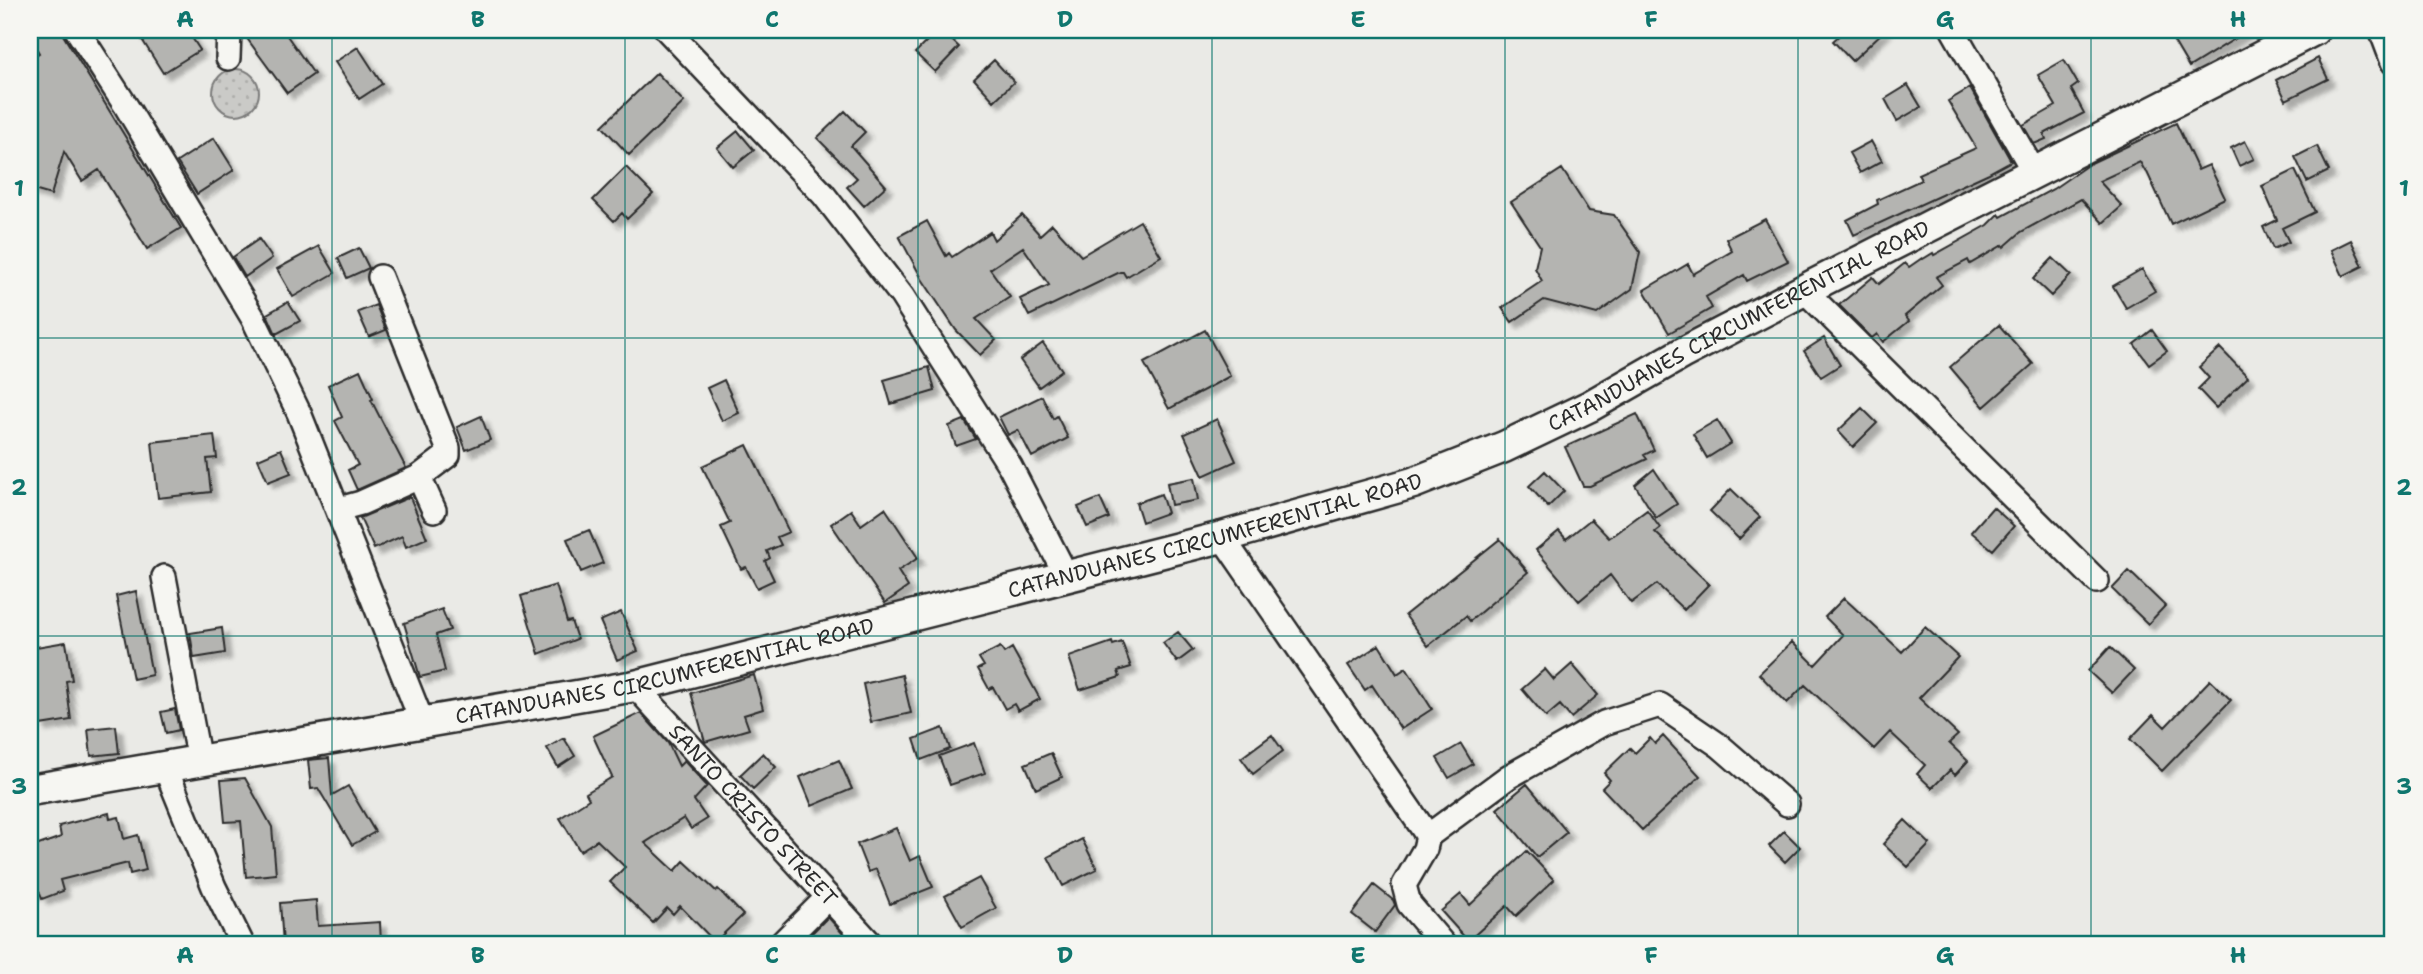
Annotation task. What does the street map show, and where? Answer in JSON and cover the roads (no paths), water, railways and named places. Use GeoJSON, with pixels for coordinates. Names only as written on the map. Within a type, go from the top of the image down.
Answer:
{"type":"FeatureCollection","features":[{"type":"Feature","properties":{"kind":"main road","name":"CATANDUANES CIRCUMFERENTIAL ROAD"},"geometry":{"type":"LineString","coordinates":[[30,790],[635,686],[1222,537],[1413,483],[1504,447],[1590,406],[1681,354],[1804,290],[2314,30]]}},
{"type":"Feature","properties":{"kind":"street"},"geometry":{"type":"LineString","coordinates":[[77,30],[253,318],[299,413],[422,722]]}},
{"type":"Feature","properties":{"kind":"street"},"geometry":{"type":"LineString","coordinates":[[228,58],[229,30]]}},
{"type":"Feature","properties":{"kind":"street"},"geometry":{"type":"LineString","coordinates":[[667,30],[823,194],[902,296],[1010,466],[1067,577]]}},
{"type":"Feature","properties":{"kind":"street"},"geometry":{"type":"LineString","coordinates":[[1952,30],[2034,172]]}},
{"type":"Feature","properties":{"kind":"street"},"geometry":{"type":"LineString","coordinates":[[2381,30],[2393,62]]}},
{"type":"Feature","properties":{"kind":"street"},"geometry":{"type":"LineString","coordinates":[[338,509],[361,503],[419,477],[447,455],[448,448],[380,277]]}},
{"type":"Feature","properties":{"kind":"street"},"geometry":{"type":"LineString","coordinates":[[1804,290],[2097,581]]}},
{"type":"Feature","properties":{"kind":"street"},"geometry":{"type":"LineString","coordinates":[[419,477],[433,510]]}},
{"type":"Feature","properties":{"kind":"street"},"geometry":{"type":"LineString","coordinates":[[1222,537],[1428,836]]}},
{"type":"Feature","properties":{"kind":"street"},"geometry":{"type":"LineString","coordinates":[[164,577],[199,761]]}},
{"type":"Feature","properties":{"kind":"street","name":"SANTO CRISTO STREET"},"geometry":{"type":"LineString","coordinates":[[635,686],[872,944]]}},
{"type":"Feature","properties":{"kind":"street"},"geometry":{"type":"LineString","coordinates":[[1443,944],[1409,904],[1404,885],[1425,849],[1428,836],[1508,777],[1604,723],[1660,705],[1720,746],[1787,804]]}},
{"type":"Feature","properties":{"kind":"street"},"geometry":{"type":"LineString","coordinates":[[165,767],[214,887],[242,944]]}},
{"type":"Feature","properties":{"kind":"street"},"geometry":{"type":"LineString","coordinates":[[781,944],[828,897]]}}]}
